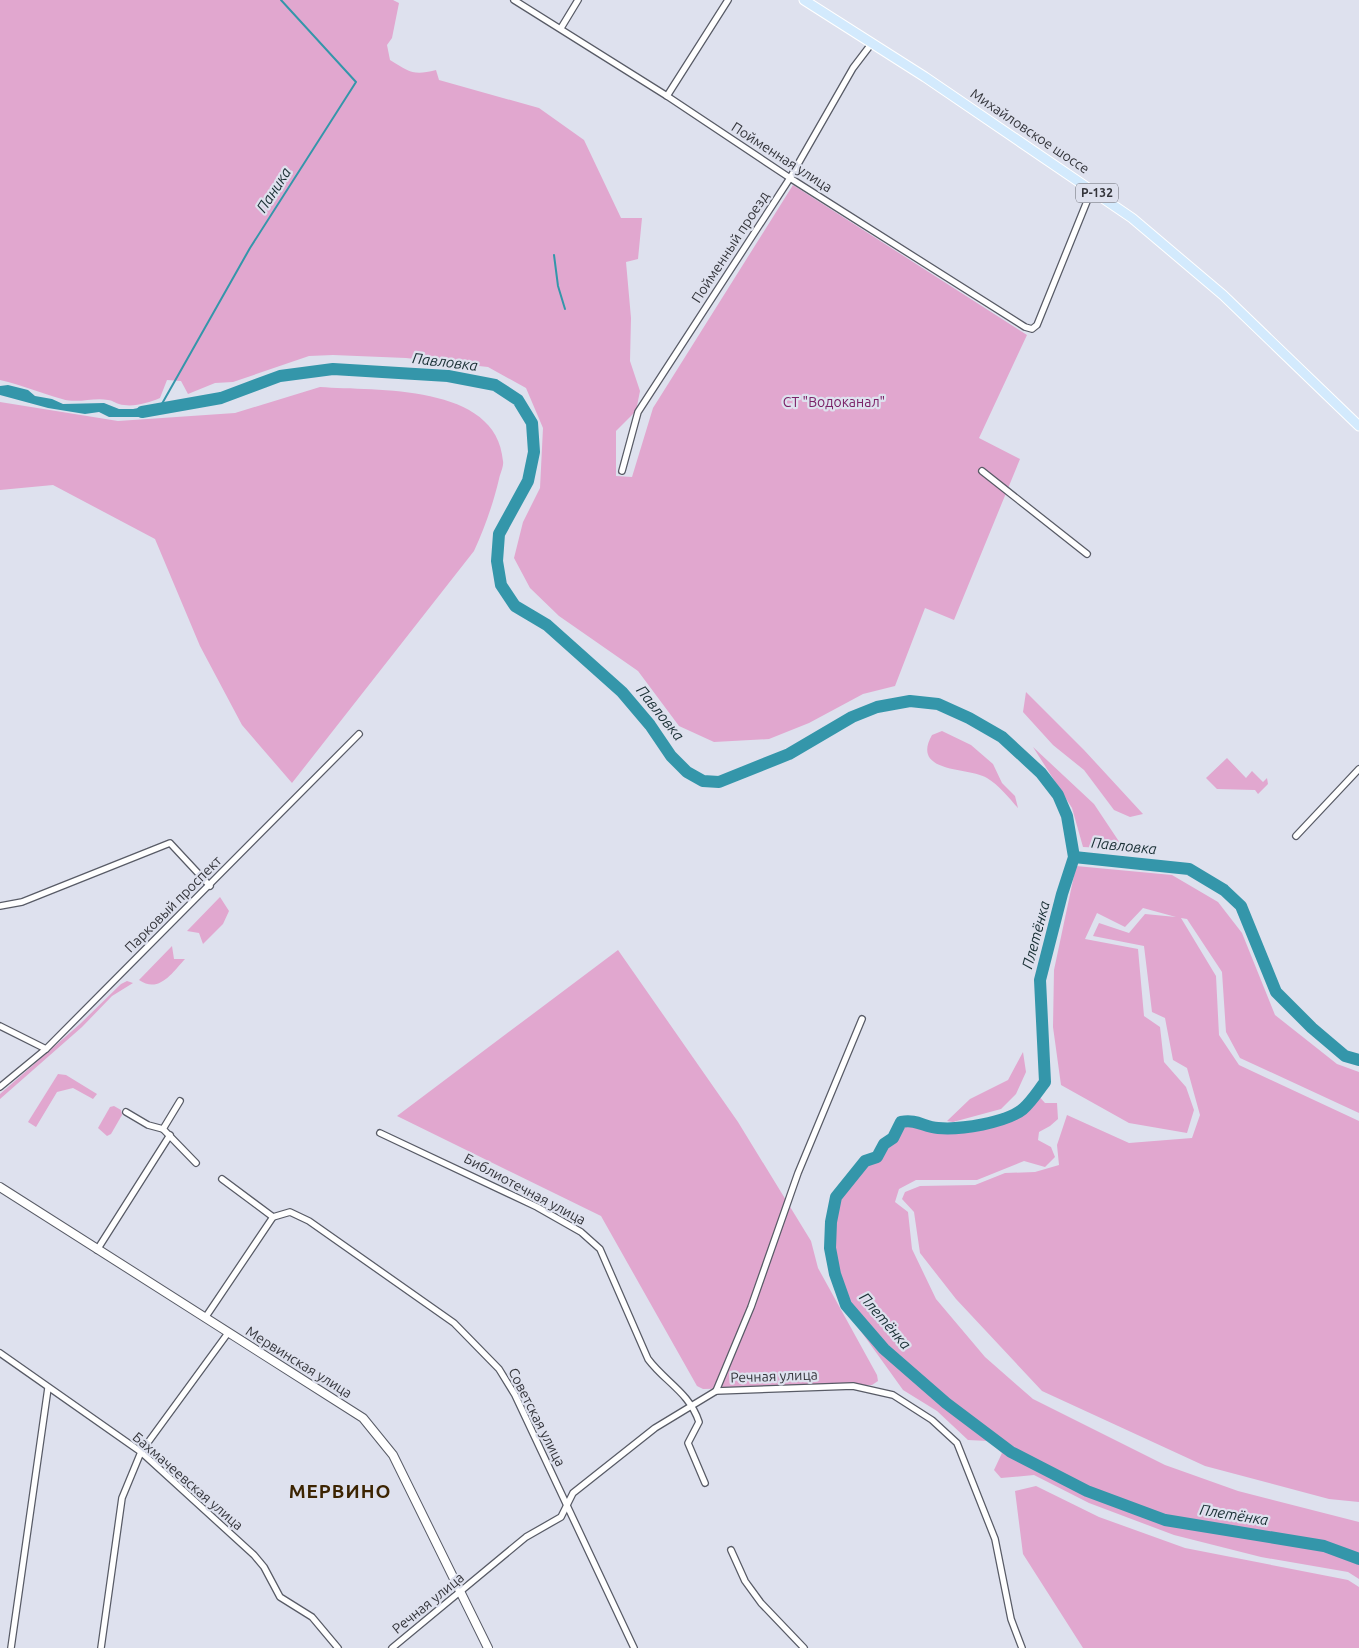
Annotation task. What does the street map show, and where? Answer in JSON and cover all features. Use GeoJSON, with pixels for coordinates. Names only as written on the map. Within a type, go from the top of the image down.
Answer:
{"type":"FeatureCollection","features":[{"type":"Feature","properties":{"kind":"main road","name":"Михайловское шоссе"},"geometry":{"type":"LineString","coordinates":[[804,0],[1092,189],[1169,247],[1223,295],[1359,426]]}},
{"type":"Feature","properties":{"kind":"street","name":"Пойменная улица"},"geometry":{"type":"LineString","coordinates":[[514,0],[667,96],[790,178],[1025,327],[1032,329],[1037,325],[1092,189]]}},
{"type":"Feature","properties":{"kind":"street"},"geometry":{"type":"LineString","coordinates":[[560,28],[578,0]]}},
{"type":"Feature","properties":{"kind":"street"},"geometry":{"type":"LineString","coordinates":[[667,96],[728,0]]}},
{"type":"Feature","properties":{"kind":"street","name":"Пойменный проезд"},"geometry":{"type":"LineString","coordinates":[[622,471],[638,412],[790,178],[853,68],[872,43]]}},
{"type":"Feature","properties":{"kind":"street"},"geometry":{"type":"LineString","coordinates":[[982,470],[1087,554]]}},
{"type":"Feature","properties":{"kind":"street","name":"Парковый проспект"},"geometry":{"type":"LineString","coordinates":[[0,1087],[46,1049],[359,734]]}},
{"type":"Feature","properties":{"kind":"street"},"geometry":{"type":"LineString","coordinates":[[1296,836],[1359,769]]}},
{"type":"Feature","properties":{"kind":"street"},"geometry":{"type":"LineString","coordinates":[[0,906],[22,902],[170,844],[210,886]]}},
{"type":"Feature","properties":{"kind":"street"},"geometry":{"type":"LineString","coordinates":[[716,1390],[751,1307],[798,1173],[862,1019]]}},
{"type":"Feature","properties":{"kind":"street"},"geometry":{"type":"LineString","coordinates":[[0,1026],[46,1049]]}},
{"type":"Feature","properties":{"kind":"street"},"geometry":{"type":"LineString","coordinates":[[163,1129],[180,1101]]}},
{"type":"Feature","properties":{"kind":"street"},"geometry":{"type":"LineString","coordinates":[[126,1112],[148,1125],[163,1129],[196,1163]]}},
{"type":"Feature","properties":{"kind":"street","name":"Библиотечная улица"},"geometry":{"type":"LineString","coordinates":[[380,1132],[537,1207],[591,1239],[600,1249],[648,1359],[656,1370],[673,1382],[691,1406],[699,1422],[688,1442],[705,1483]]}},
{"type":"Feature","properties":{"kind":"street"},"geometry":{"type":"LineString","coordinates":[[97,1250],[170,1136]]}},
{"type":"Feature","properties":{"kind":"street"},"geometry":{"type":"LineString","coordinates":[[206,1318],[273,1217],[222,1179]]}},
{"type":"Feature","properties":{"kind":"street","name":"Мервинская улица"},"geometry":{"type":"LineString","coordinates":[[0,1187],[228,1333],[348,1407],[374,1429],[393,1455],[488,1648]]}},
{"type":"Feature","properties":{"kind":"street","name":"Советская улица"},"geometry":{"type":"LineString","coordinates":[[273,1217],[290,1212],[309,1221],[454,1323],[499,1369],[515,1395],[634,1648]]}},
{"type":"Feature","properties":{"kind":"street"},"geometry":{"type":"LineString","coordinates":[[101,1648],[122,1498],[141,1452],[228,1333]]}},
{"type":"Feature","properties":{"kind":"street","name":"Бахмачеевская улица"},"geometry":{"type":"LineString","coordinates":[[0,1353],[141,1452],[254,1555],[264,1567],[280,1597],[312,1616],[338,1648]]}},
{"type":"Feature","properties":{"kind":"street","name":"Речная улица"},"geometry":{"type":"LineString","coordinates":[[392,1648],[462,1592],[526,1537],[560,1517],[568,1506],[573,1493],[655,1428],[716,1390],[853,1386],[893,1395],[932,1420],[957,1443],[996,1539],[1011,1620],[1022,1648]]}},
{"type":"Feature","properties":{"kind":"street"},"geometry":{"type":"LineString","coordinates":[[12,1648],[48,1388]]}},
{"type":"Feature","properties":{"kind":"street"},"geometry":{"type":"LineString","coordinates":[[730,1550],[745,1581],[761,1603],[804,1648]]}},
{"type":"Feature","properties":{"kind":"green space","name":"СТ \"Водоканал\""},"geometry":{"type":"Polygon","coordinates":[[[0,0],[393,0],[399,3],[392,38],[387,45],[390,60],[412,72],[422,73],[436,70],[439,80],[539,108],[584,140],[621,218],[642,218],[638,259],[626,262],[631,318],[630,361],[640,391],[636,411],[616,431],[616,476],[632,477],[653,408],[793,185],[1027,335],[979,438],[1020,459],[954,620],[925,608],[895,686],[863,694],[809,723],[769,739],[714,742],[679,726],[638,671],[559,616],[530,588],[514,558],[523,522],[540,488],[543,428],[526,388],[488,367],[406,358],[309,356],[233,382],[215,383],[188,394],[181,381],[167,380],[160,398],[135,405],[124,405],[102,399],[68,400],[0,380],[0,0]]]}},
{"type":"Feature","properties":{"kind":"green space"},"geometry":{"type":"Polygon","coordinates":[[[320,387],[401,392],[430,396],[457,404],[480,417],[496,436],[503,463],[491,506],[474,551],[292,783],[242,725],[200,646],[155,539],[53,485],[0,490],[0,402],[118,421],[235,413],[320,387]]]}},
{"type":"Feature","properties":{"kind":"green space"},"geometry":{"type":"Polygon","coordinates":[[[1026,692],[1084,750],[1143,814],[1130,817],[1114,810],[1084,770],[1053,745],[1023,712],[1026,692]]]}},
{"type":"Feature","properties":{"kind":"green space"},"geometry":{"type":"Polygon","coordinates":[[[942,731],[971,745],[993,764],[1002,783],[1015,796],[1018,808],[1000,788],[987,778],[945,767],[935,763],[929,757],[927,748],[932,735],[942,731]]]}},
{"type":"Feature","properties":{"kind":"green space"},"geometry":{"type":"Polygon","coordinates":[[[1033,747],[1094,804],[1120,843],[1104,848],[1083,847],[1072,808],[1033,747]]]}},
{"type":"Feature","properties":{"kind":"green space"},"geometry":{"type":"Polygon","coordinates":[[[1227,758],[1246,778],[1252,771],[1263,782],[1267,778],[1268,784],[1258,794],[1255,790],[1217,789],[1206,778],[1227,758]]]}},
{"type":"Feature","properties":{"kind":"green space"},"geometry":{"type":"Polygon","coordinates":[[[1076,866],[1172,875],[1218,902],[1242,933],[1275,1015],[1337,1064],[1359,1072],[1359,1113],[1240,1058],[1226,1032],[1222,972],[1187,919],[1181,918],[1216,976],[1219,1035],[1239,1065],[1359,1121],[1359,1502],[1329,1499],[1205,1466],[1042,1391],[956,1299],[920,1253],[914,1212],[902,1199],[905,1192],[920,1186],[975,1185],[1005,1173],[1035,1172],[1059,1165],[1057,1145],[1067,1115],[1129,1143],[1192,1138],[1200,1115],[1187,1068],[1173,1060],[1165,1018],[1152,1012],[1144,946],[1093,936],[1099,923],[1129,933],[1145,914],[1176,917],[1143,908],[1125,927],[1097,913],[1085,939],[1138,949],[1144,1016],[1160,1027],[1164,1062],[1186,1087],[1194,1110],[1187,1133],[1129,1123],[1061,1085],[1053,1027],[1054,970],[1076,866]]]}},
{"type":"Feature","properties":{"kind":"green space"},"geometry":{"type":"Polygon","coordinates":[[[220,897],[229,911],[223,924],[203,944],[199,933],[187,931],[220,897]]]}},
{"type":"Feature","properties":{"kind":"green space"},"geometry":{"type":"Polygon","coordinates":[[[172,946],[174,959],[185,959],[170,975],[165,980],[153,985],[139,980],[172,946]]]}},
{"type":"Feature","properties":{"kind":"green space"},"geometry":{"type":"Polygon","coordinates":[[[618,950],[738,1122],[811,1241],[818,1268],[877,1375],[878,1381],[872,1385],[703,1389],[697,1386],[601,1216],[397,1116],[618,950]]]}},
{"type":"Feature","properties":{"kind":"green space"},"geometry":{"type":"Polygon","coordinates":[[[127,981],[133,983],[112,996],[82,1027],[0,1099],[0,1094],[80,1024],[121,984],[127,981]]]}},
{"type":"Feature","properties":{"kind":"green space"},"geometry":{"type":"Polygon","coordinates":[[[1023,1052],[1026,1072],[1016,1094],[1001,1109],[953,1122],[947,1121],[970,1099],[1008,1080],[1023,1052]]]}},
{"type":"Feature","properties":{"kind":"green space"},"geometry":{"type":"Polygon","coordinates":[[[58,1074],[66,1075],[97,1094],[93,1099],[73,1088],[57,1092],[36,1127],[28,1122],[58,1074]]]}},
{"type":"Feature","properties":{"kind":"green space"},"geometry":{"type":"Polygon","coordinates":[[[1036,1093],[1045,1103],[1057,1103],[1058,1119],[1039,1132],[1038,1140],[1051,1147],[1055,1157],[1045,1167],[1024,1161],[977,1180],[916,1180],[899,1189],[895,1202],[908,1212],[912,1249],[936,1299],[985,1357],[1033,1399],[1165,1465],[1238,1491],[1359,1522],[1359,1579],[1348,1572],[1261,1557],[1174,1535],[1089,1503],[1034,1475],[1001,1478],[994,1470],[1002,1453],[988,1441],[968,1440],[937,1411],[903,1390],[860,1330],[857,1317],[846,1305],[835,1274],[830,1248],[831,1222],[836,1197],[865,1161],[877,1157],[884,1144],[893,1138],[901,1122],[916,1122],[938,1128],[981,1125],[1002,1119],[1021,1110],[1036,1093]]]}},
{"type":"Feature","properties":{"kind":"green space"},"geometry":{"type":"Polygon","coordinates":[[[114,1106],[121,1110],[122,1115],[111,1134],[107,1136],[98,1128],[110,1107],[114,1106]]]}},
{"type":"Feature","properties":{"kind":"green space"},"geometry":{"type":"Polygon","coordinates":[[[1036,1486],[1099,1517],[1185,1548],[1348,1580],[1359,1587],[1359,1648],[1083,1648],[1023,1554],[1015,1491],[1036,1486]]]}},
{"type":"Feature","properties":{"kind":"water"},"geometry":{"type":"Polygon","coordinates":[[[8,385],[28,390],[35,396],[52,399],[63,404],[104,403],[119,409],[133,409],[160,404],[155,413],[147,417],[109,417],[99,412],[85,414],[48,408],[0,395],[0,386],[8,385]]]}},
{"type":"Feature","properties":{"kind":"waterway","name":"Паника"},"geometry":{"type":"LineString","coordinates":[[159,409],[250,248],[356,82],[281,0]]}},
{"type":"Feature","properties":{"kind":"waterway"},"geometry":{"type":"LineString","coordinates":[[554,255],[558,286],[565,309]]}},
{"type":"Feature","properties":{"kind":"waterway","name":"Павловка"},"geometry":{"type":"LineString","coordinates":[[142,412],[221,398],[280,376],[333,369],[448,376],[495,385],[518,400],[532,423],[534,452],[528,481],[499,534],[497,561],[501,585],[515,606],[547,625],[622,692],[650,725],[671,756],[687,772],[703,781],[719,782],[789,754],[852,717],[877,707],[910,701],[938,704],[969,718],[1002,737],[1041,773],[1058,795],[1067,816],[1074,857],[1062,894],[1040,980],[1045,1082],[1023,1109],[994,1122],[970,1127],[947,1128],[933,1127],[916,1122],[901,1122],[893,1138],[884,1144],[877,1157],[865,1161],[836,1197],[831,1222],[830,1248],[835,1274],[846,1305],[884,1349],[946,1403],[1011,1452],[1087,1491],[1165,1520],[1324,1546],[1359,1559]]}},
{"type":"Feature","properties":{"kind":"waterway","name":"Павловка"},"geometry":{"type":"LineString","coordinates":[[1074,857],[1189,869],[1224,890],[1241,906],[1276,992],[1312,1028],[1345,1056],[1359,1060]]}},
{"type":"Feature","properties":{"kind":"district","name":"МЕРВИНО"},"geometry":{"type":"Point","coordinates":[340,1491]}},
{"type":"Feature","properties":{"kind":"water label","name":"Плетёнка"},"geometry":{"type":"Point","coordinates":[1036,935]}},
{"type":"Feature","properties":{"kind":"water label","name":"Плетёнка"},"geometry":{"type":"Point","coordinates":[885,1321]}},
{"type":"Feature","properties":{"kind":"water label","name":"Плетёнка"},"geometry":{"type":"Point","coordinates":[1234,1515]}}]}
